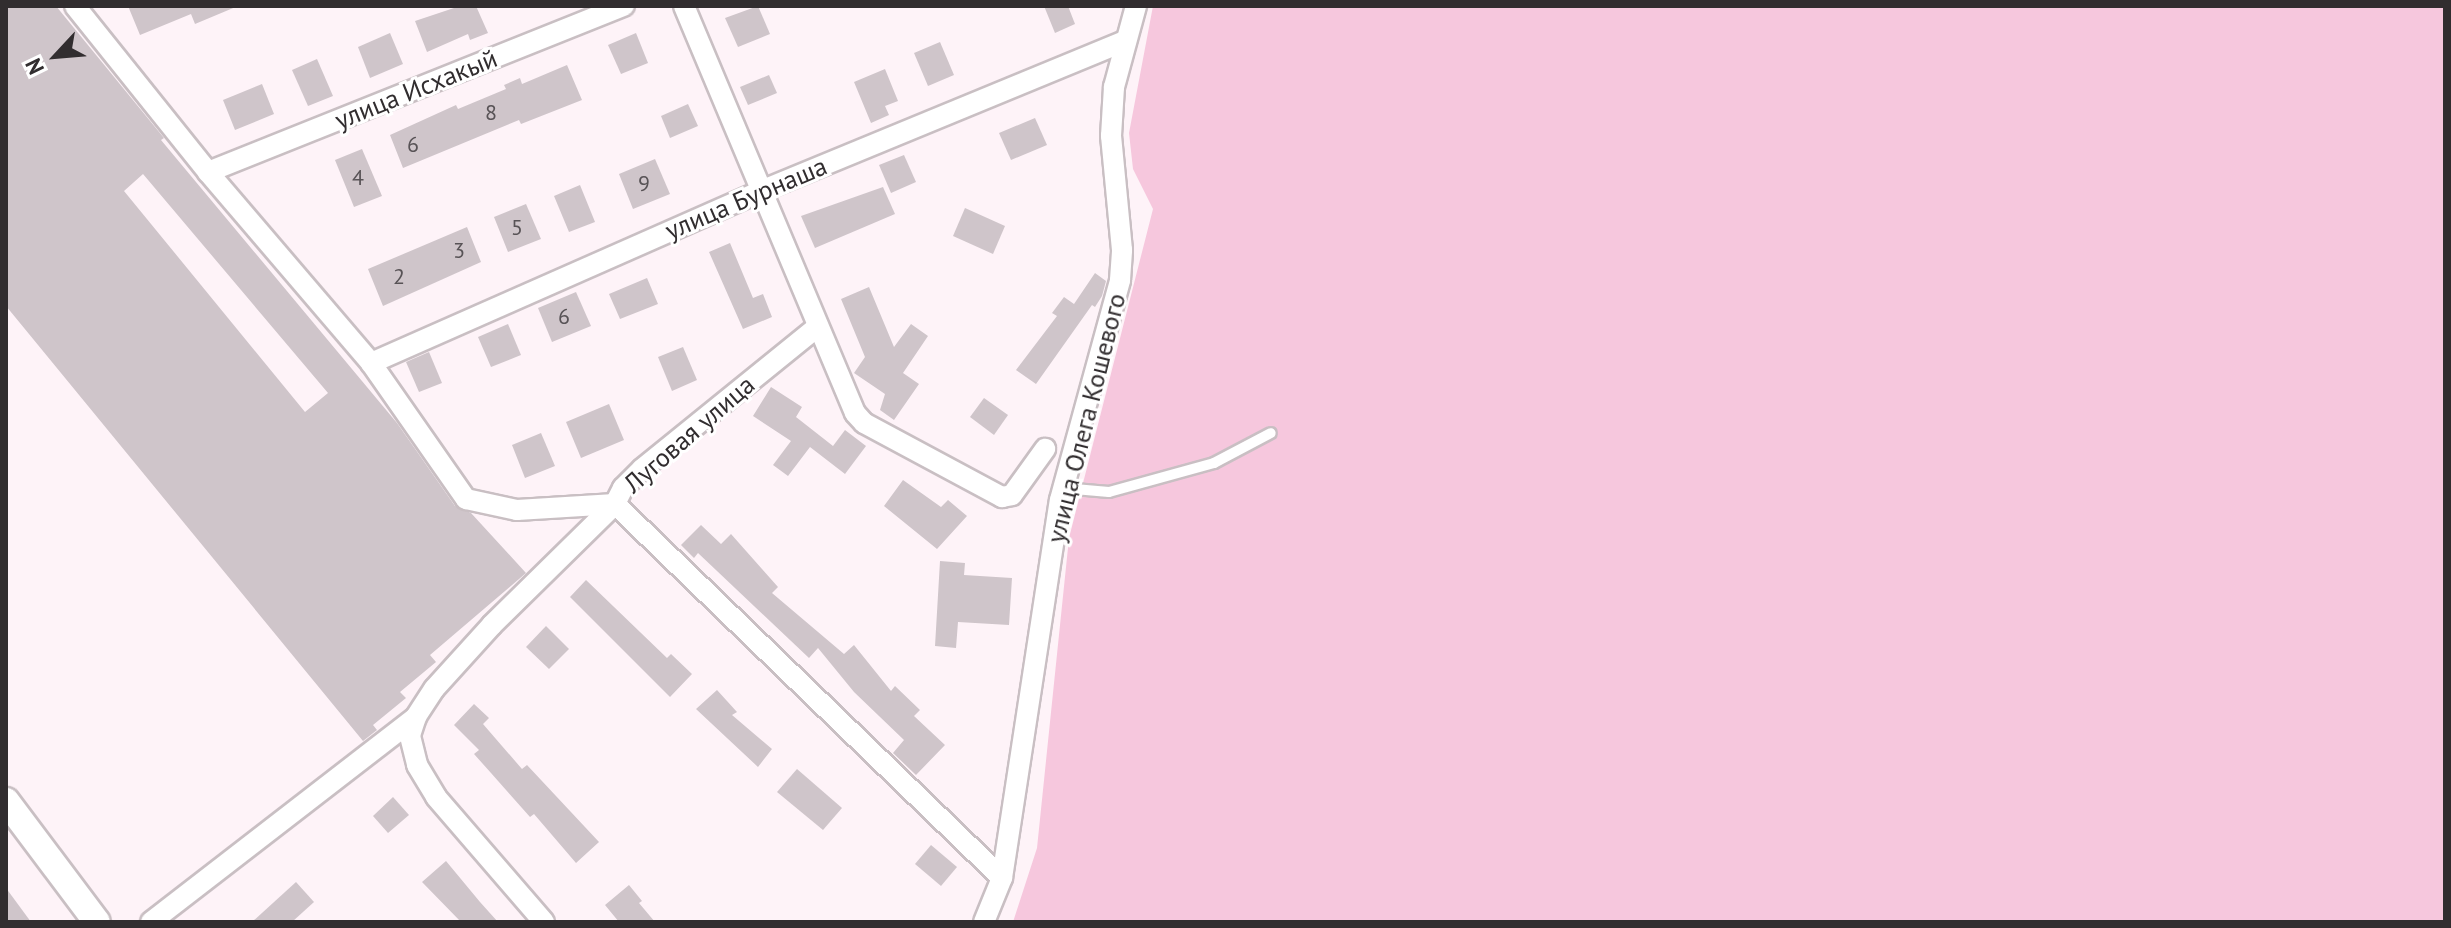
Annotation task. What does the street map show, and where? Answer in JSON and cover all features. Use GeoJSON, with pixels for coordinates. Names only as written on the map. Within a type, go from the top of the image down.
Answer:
{"type":"FeatureCollection","features":[{"type":"Feature","properties":{"kind":"street"},"geometry":{"type":"LineString","coordinates":[[75,6],[208,172],[371,363],[466,499],[517,510],[615,504]]}},
{"type":"Feature","properties":{"kind":"street","name":"улица Исхакый"},"geometry":{"type":"LineString","coordinates":[[208,172],[624,6]]}},
{"type":"Feature","properties":{"kind":"street"},"geometry":{"type":"LineString","coordinates":[[684,6],[816,328],[848,401],[864,423],[1002,497],[1012,495],[1045,449]]}},
{"type":"Feature","properties":{"kind":"street","name":"улица Олега Кошевого"},"geometry":{"type":"LineString","coordinates":[[984,922],[1002,878],[1063,488],[1120,280],[1122,250],[1111,136],[1114,87],[1136,6]]}},
{"type":"Feature","properties":{"kind":"street","name":"улица Бурнаша"},"geometry":{"type":"LineString","coordinates":[[371,363],[761,191],[1125,41]]}},
{"type":"Feature","properties":{"kind":"street","name":"Луговая улица"},"geometry":{"type":"LineString","coordinates":[[816,328],[642,469],[623,488],[615,504],[1002,878]]}},
{"type":"Feature","properties":{"kind":"street"},"geometry":{"type":"LineString","coordinates":[[151,922],[413,726],[434,689],[492,625],[615,504]]}},
{"type":"Feature","properties":{"kind":"street"},"geometry":{"type":"LineString","coordinates":[[413,726],[417,765],[436,797],[544,922]]}},
{"type":"Feature","properties":{"kind":"street"},"geometry":{"type":"LineString","coordinates":[[8,809],[97,922]]}},
{"type":"Feature","properties":{"kind":"lane"},"geometry":{"type":"LineString","coordinates":[[1063,488],[1109,492],[1214,463],[1271,433]]}},
{"type":"Feature","properties":{"kind":"shaded area"},"geometry":{"type":"Polygon","coordinates":[[[1153,6],[2445,6],[2445,922],[1013,922],[1037,848],[1069,538],[1153,209],[1133,169],[1129,133],[1153,6]]]}},
{"type":"Feature","properties":{"kind":"building"},"geometry":{"type":"Polygon","coordinates":[[[6,6],[56,6],[164,138],[161,140],[397,423],[455,506],[471,513],[526,573],[430,655],[436,662],[400,692],[406,698],[373,725],[377,730],[363,741],[6,306],[6,6]],[[143,174],[124,191],[305,412],[328,393],[143,174]]]}},
{"type":"Feature","properties":{"kind":"building"},"geometry":{"type":"Polygon","coordinates":[[[128,6],[238,6],[195,24],[191,14],[140,35],[128,6]]]}},
{"type":"Feature","properties":{"kind":"building"},"geometry":{"type":"Polygon","coordinates":[[[460,6],[476,6],[488,33],[470,40],[468,34],[427,52],[415,21],[460,6]]]}},
{"type":"Feature","properties":{"kind":"building"},"geometry":{"type":"Polygon","coordinates":[[[758,6],[770,34],[738,47],[725,18],[758,6]]]}},
{"type":"Feature","properties":{"kind":"building"},"geometry":{"type":"Polygon","coordinates":[[[1044,6],[1068,6],[1075,24],[1055,33],[1044,6]]]}},
{"type":"Feature","properties":{"kind":"building"},"geometry":{"type":"Polygon","coordinates":[[[390,33],[403,64],[370,78],[358,47],[390,33]]]}},
{"type":"Feature","properties":{"kind":"building"},"geometry":{"type":"Polygon","coordinates":[[[636,33],[648,63],[621,74],[608,45],[636,33]]]}},
{"type":"Feature","properties":{"kind":"building"},"geometry":{"type":"Polygon","coordinates":[[[940,42],[954,75],[928,86],[914,53],[940,42]]]}},
{"type":"Feature","properties":{"kind":"building"},"geometry":{"type":"Polygon","coordinates":[[[317,59],[333,96],[308,106],[292,70],[317,59]]]}},
{"type":"Feature","properties":{"kind":"building"},"geometry":{"type":"Polygon","coordinates":[[[567,65],[582,100],[521,124],[519,120],[403,168],[390,135],[456,105],[458,109],[506,89],[504,85],[520,78],[522,84],[567,65]]]}},
{"type":"Feature","properties":{"kind":"building"},"geometry":{"type":"Polygon","coordinates":[[[885,69],[898,101],[885,106],[889,115],[871,123],[854,82],[885,69]]]}},
{"type":"Feature","properties":{"kind":"building"},"geometry":{"type":"Polygon","coordinates":[[[769,75],[777,93],[748,105],[740,87],[769,75]]]}},
{"type":"Feature","properties":{"kind":"building"},"geometry":{"type":"Polygon","coordinates":[[[262,84],[274,114],[235,130],[223,100],[262,84]]]}},
{"type":"Feature","properties":{"kind":"building"},"geometry":{"type":"Polygon","coordinates":[[[688,104],[698,126],[670,138],[661,116],[688,104]]]}},
{"type":"Feature","properties":{"kind":"building"},"geometry":{"type":"Polygon","coordinates":[[[1035,118],[1047,145],[1011,160],[999,133],[1035,118]]]}},
{"type":"Feature","properties":{"kind":"building"},"geometry":{"type":"Polygon","coordinates":[[[362,149],[382,196],[354,207],[335,160],[362,149]]]}},
{"type":"Feature","properties":{"kind":"building"},"geometry":{"type":"Polygon","coordinates":[[[904,155],[916,182],[891,193],[879,165],[904,155]]]}},
{"type":"Feature","properties":{"kind":"building"},"geometry":{"type":"Polygon","coordinates":[[[655,159],[670,194],[633,209],[619,174],[655,159]]]}},
{"type":"Feature","properties":{"kind":"building"},"geometry":{"type":"Polygon","coordinates":[[[580,185],[595,222],[569,232],[554,196],[580,185]]]}},
{"type":"Feature","properties":{"kind":"building"},"geometry":{"type":"Polygon","coordinates":[[[883,187],[895,214],[815,248],[801,216],[883,187]]]}},
{"type":"Feature","properties":{"kind":"building"},"geometry":{"type":"Polygon","coordinates":[[[526,204],[541,239],[508,252],[494,217],[526,204]]]}},
{"type":"Feature","properties":{"kind":"building"},"geometry":{"type":"Polygon","coordinates":[[[965,208],[1005,226],[993,254],[953,236],[965,208]]]}},
{"type":"Feature","properties":{"kind":"building"},"geometry":{"type":"Polygon","coordinates":[[[467,227],[481,262],[383,306],[368,269],[467,227]]]}},
{"type":"Feature","properties":{"kind":"building"},"geometry":{"type":"Polygon","coordinates":[[[730,243],[753,298],[763,294],[772,317],[743,329],[709,252],[730,243]]]}},
{"type":"Feature","properties":{"kind":"building"},"geometry":{"type":"Polygon","coordinates":[[[1095,273],[1106,281],[1102,296],[1095,307],[1092,305],[1036,384],[1016,370],[1057,316],[1052,313],[1064,297],[1074,304],[1095,273]]]}},
{"type":"Feature","properties":{"kind":"building"},"geometry":{"type":"Polygon","coordinates":[[[647,278],[658,304],[620,319],[609,294],[647,278]]]}},
{"type":"Feature","properties":{"kind":"building"},"geometry":{"type":"Polygon","coordinates":[[[869,287],[894,347],[911,324],[928,336],[903,373],[919,384],[894,420],[880,410],[885,394],[854,373],[865,357],[841,299],[869,287]]]}},
{"type":"Feature","properties":{"kind":"building"},"geometry":{"type":"Polygon","coordinates":[[[576,292],[591,326],[552,342],[538,308],[576,292]]]}},
{"type":"Feature","properties":{"kind":"building"},"geometry":{"type":"Polygon","coordinates":[[[508,324],[521,355],[491,367],[478,337],[508,324]]]}},
{"type":"Feature","properties":{"kind":"building"},"geometry":{"type":"Polygon","coordinates":[[[683,347],[697,380],[672,391],[658,357],[683,347]]]}},
{"type":"Feature","properties":{"kind":"building"},"geometry":{"type":"Polygon","coordinates":[[[429,352],[442,383],[419,392],[406,362],[429,352]]]}},
{"type":"Feature","properties":{"kind":"building"},"geometry":{"type":"Polygon","coordinates":[[[771,387],[802,407],[796,417],[833,446],[845,430],[866,446],[845,474],[810,447],[788,476],[773,465],[791,441],[753,416],[771,387]]]}},
{"type":"Feature","properties":{"kind":"building"},"geometry":{"type":"Polygon","coordinates":[[[984,398],[1008,415],[994,435],[970,417],[984,398]]]}},
{"type":"Feature","properties":{"kind":"building"},"geometry":{"type":"Polygon","coordinates":[[[609,404],[624,440],[581,458],[566,422],[609,404]]]}},
{"type":"Feature","properties":{"kind":"building"},"geometry":{"type":"Polygon","coordinates":[[[541,433],[555,466],[525,478],[512,445],[541,433]]]}},
{"type":"Feature","properties":{"kind":"building"},"geometry":{"type":"Polygon","coordinates":[[[903,480],[941,507],[948,500],[967,516],[937,549],[884,506],[903,480]]]}},
{"type":"Feature","properties":{"kind":"building"},"geometry":{"type":"Polygon","coordinates":[[[701,525],[721,544],[731,534],[778,587],[772,593],[844,654],[854,645],[891,691],[895,686],[920,710],[914,716],[945,745],[916,775],[893,753],[904,740],[854,692],[818,648],[809,658],[698,553],[694,558],[681,545],[701,525]]]}},
{"type":"Feature","properties":{"kind":"building"},"geometry":{"type":"Polygon","coordinates":[[[940,561],[965,563],[964,575],[1012,578],[1009,625],[958,622],[956,648],[935,646],[940,561]]]}},
{"type":"Feature","properties":{"kind":"building"},"geometry":{"type":"Polygon","coordinates":[[[586,580],[667,658],[671,654],[692,674],[670,697],[570,597],[586,580]]]}},
{"type":"Feature","properties":{"kind":"building"},"geometry":{"type":"Polygon","coordinates":[[[546,626],[569,649],[549,669],[526,647],[546,626]]]}},
{"type":"Feature","properties":{"kind":"building"},"geometry":{"type":"Polygon","coordinates":[[[717,690],[737,712],[732,715],[772,749],[758,767],[696,709],[717,690]]]}},
{"type":"Feature","properties":{"kind":"building"},"geometry":{"type":"Polygon","coordinates":[[[474,704],[489,718],[483,724],[522,769],[527,765],[599,842],[576,863],[534,814],[530,817],[474,754],[479,750],[454,725],[474,704]]]}},
{"type":"Feature","properties":{"kind":"building"},"geometry":{"type":"Polygon","coordinates":[[[797,769],[842,808],[823,830],[777,792],[797,769]]]}},
{"type":"Feature","properties":{"kind":"building"},"geometry":{"type":"Polygon","coordinates":[[[393,797],[409,815],[388,833],[373,816],[393,797]]]}},
{"type":"Feature","properties":{"kind":"building"},"geometry":{"type":"Polygon","coordinates":[[[931,845],[957,867],[941,886],[915,864],[931,845]]]}},
{"type":"Feature","properties":{"kind":"building"},"geometry":{"type":"Polygon","coordinates":[[[446,861],[498,922],[461,922],[422,882],[446,861]]]}},
{"type":"Feature","properties":{"kind":"building"},"geometry":{"type":"Polygon","coordinates":[[[296,882],[314,902],[292,922],[252,922],[296,882]]]}},
{"type":"Feature","properties":{"kind":"building"},"geometry":{"type":"Polygon","coordinates":[[[629,885],[655,922],[619,922],[605,905],[629,885]]]}},
{"type":"Feature","properties":{"kind":"building"},"geometry":{"type":"Polygon","coordinates":[[[6,888],[31,922],[6,922],[6,888]]]}}]}
